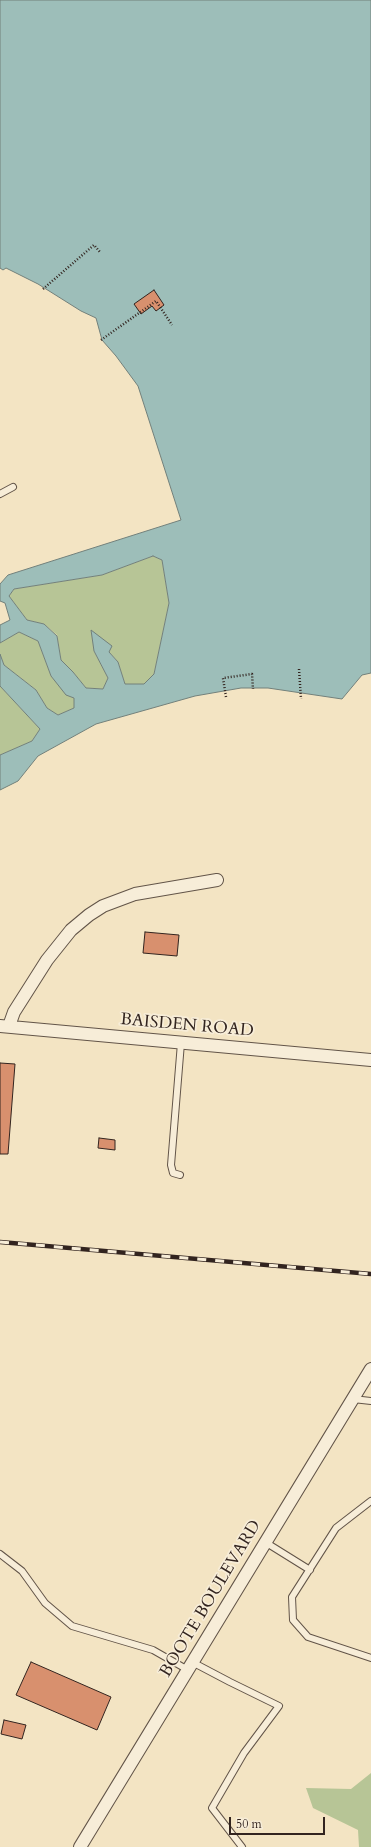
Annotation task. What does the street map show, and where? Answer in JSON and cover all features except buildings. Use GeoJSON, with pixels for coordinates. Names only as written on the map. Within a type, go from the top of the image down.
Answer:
{"type":"FeatureCollection","features":[{"type":"Feature","properties":{"kind":"street"},"geometry":{"type":"LineString","coordinates":[[5,1026],[46,960],[71,930],[102,906],[135,894],[217,880]]}},
{"type":"Feature","properties":{"kind":"street","name":"BAISDEN ROAD"},"geometry":{"type":"LineString","coordinates":[[5,1026],[371,1060]]}},
{"type":"Feature","properties":{"kind":"street","name":"BOOTE BOULEVARD"},"geometry":{"type":"LineString","coordinates":[[80,1847],[371,1369]]}},
{"type":"Feature","properties":{"kind":"lane"},"geometry":{"type":"LineString","coordinates":[[0,494],[13,487]]}},
{"type":"Feature","properties":{"kind":"lane"},"geometry":{"type":"LineString","coordinates":[[180,1175],[173,1173],[171,1165],[181,1043]]}},
{"type":"Feature","properties":{"kind":"lane"},"geometry":{"type":"LineString","coordinates":[[353,1399],[371,1401]]}},
{"type":"Feature","properties":{"kind":"lane"},"geometry":{"type":"LineString","coordinates":[[371,1501],[336,1528],[292,1597],[293,1620],[308,1637],[371,1658]]}},
{"type":"Feature","properties":{"kind":"lane"},"geometry":{"type":"LineString","coordinates":[[265,1542],[310,1570]]}},
{"type":"Feature","properties":{"kind":"lane"},"geometry":{"type":"LineString","coordinates":[[0,1554],[22,1571],[45,1603],[72,1626],[153,1650],[230,1682],[279,1706],[244,1753],[212,1808],[242,1847]]}},
{"type":"Feature","properties":{"kind":"path"},"geometry":{"type":"LineString","coordinates":[[43,289],[94,245],[100,252]]}},
{"type":"Feature","properties":{"kind":"path"},"geometry":{"type":"LineString","coordinates":[[101,340],[156,301],[172,325]]}},
{"type":"Feature","properties":{"kind":"path"},"geometry":{"type":"LineString","coordinates":[[299,669],[301,699]]}},
{"type":"Feature","properties":{"kind":"path"},"geometry":{"type":"LineString","coordinates":[[226,697],[223,678],[252,674],[253,690]]}},
{"type":"Feature","properties":{"kind":"green space"},"geometry":{"type":"Polygon","coordinates":[[[153,556],[162,560],[169,603],[154,674],[144,684],[125,684],[118,662],[109,652],[94,651],[108,678],[103,689],[86,688],[61,660],[57,635],[44,624],[27,620],[9,596],[14,589],[102,575],[153,556]]]}},
{"type":"Feature","properties":{"kind":"green space"},"geometry":{"type":"Polygon","coordinates":[[[19,632],[38,641],[51,676],[74,698],[74,708],[58,715],[47,708],[36,690],[4,665],[0,654],[0,643],[19,632]]]}},
{"type":"Feature","properties":{"kind":"green space"},"geometry":{"type":"Polygon","coordinates":[[[0,686],[40,729],[32,741],[0,755],[0,686]]]}},
{"type":"Feature","properties":{"kind":"green space"},"geometry":{"type":"Polygon","coordinates":[[[371,1773],[371,1847],[359,1847],[358,1830],[313,1808],[306,1788],[351,1789],[371,1773]]]}},
{"type":"Feature","properties":{"kind":"water"},"geometry":{"type":"Polygon","coordinates":[[[0,0],[371,0],[371,673],[362,675],[342,699],[268,688],[241,688],[195,696],[96,724],[38,756],[18,781],[0,790],[0,755],[32,741],[40,729],[0,686],[0,654],[4,665],[36,690],[47,708],[58,715],[74,708],[74,698],[66,695],[51,676],[38,641],[19,632],[0,643],[0,625],[10,620],[5,603],[0,601],[0,584],[8,575],[181,520],[138,386],[102,340],[96,318],[81,311],[38,284],[6,268],[3,270],[0,268],[0,0]],[[153,556],[102,575],[14,589],[9,596],[27,620],[44,624],[57,636],[61,660],[86,688],[103,689],[108,678],[94,651],[91,630],[112,646],[109,652],[118,662],[125,684],[144,684],[154,674],[169,603],[162,560],[153,556]]]}},
{"type":"Feature","properties":{"kind":"railway"},"geometry":{"type":"LineString","coordinates":[[0,1242],[371,1274]]}}]}
